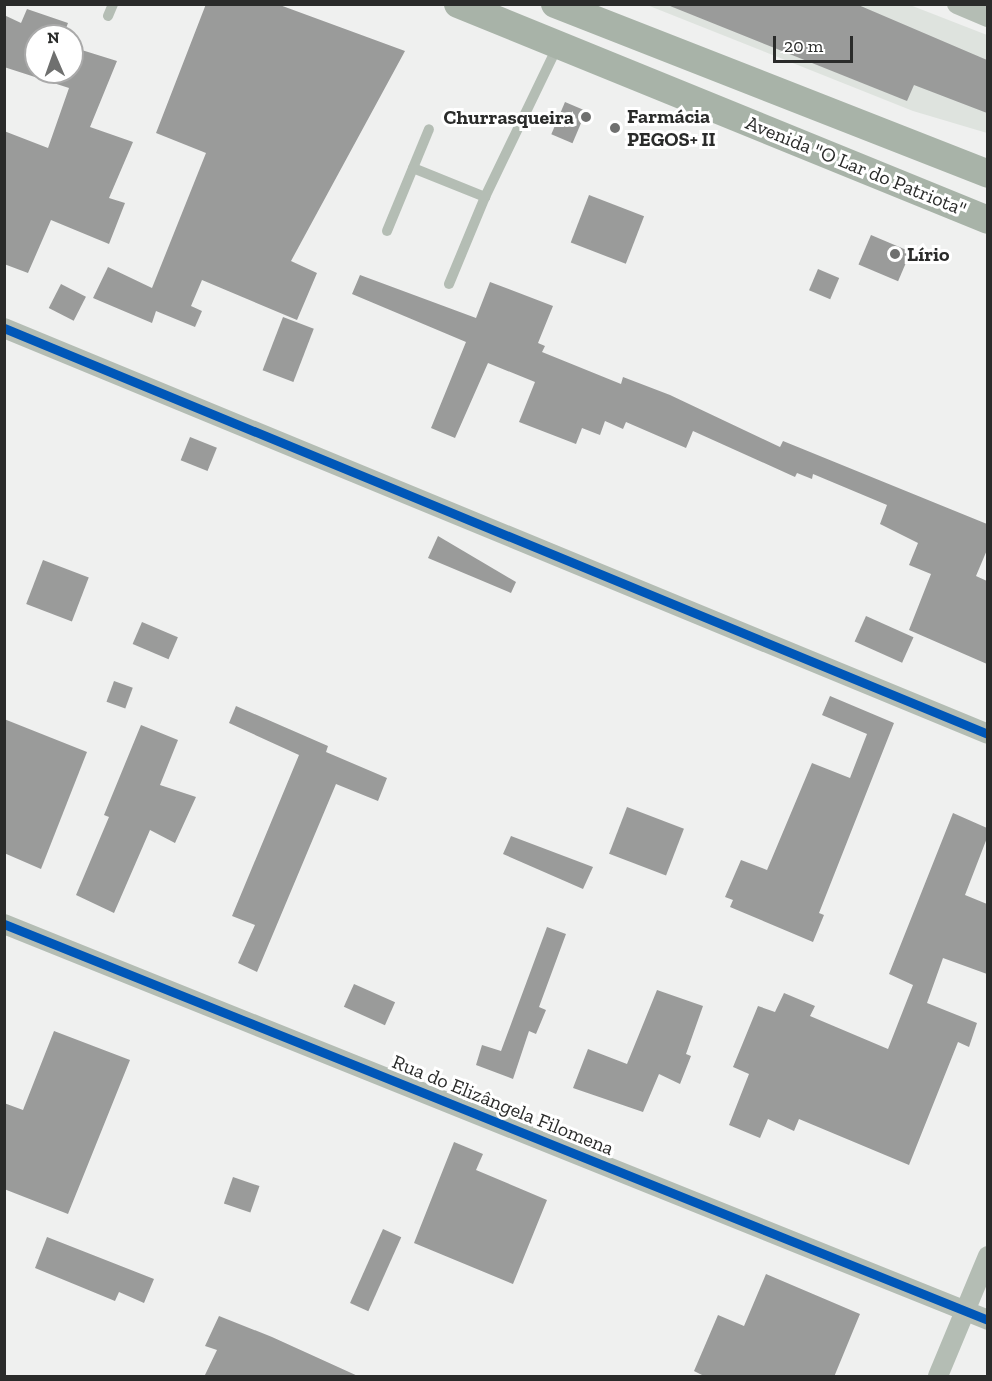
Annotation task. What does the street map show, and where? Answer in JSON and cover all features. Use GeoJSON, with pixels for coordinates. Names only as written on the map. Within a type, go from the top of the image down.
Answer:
{"type":"FeatureCollection","features":[{"type":"Feature","properties":{"kind":"main road","name":"Avenida \"O Lar do Patriota\""},"geometry":{"type":"LineString","coordinates":[[458,4],[987,220]]}},
{"type":"Feature","properties":{"kind":"main road","name":"Avenida \"O Lar do Patriota\""},"geometry":{"type":"LineString","coordinates":[[555,4],[987,174]]}},
{"type":"Feature","properties":{"kind":"street"},"geometry":{"type":"LineString","coordinates":[[957,4],[987,17]]}},
{"type":"Feature","properties":{"kind":"street"},"geometry":{"type":"LineString","coordinates":[[4,328],[987,734]]}},
{"type":"Feature","properties":{"kind":"street","name":"Rua do Elizângela Filomena"},"geometry":{"type":"LineString","coordinates":[[4,924],[987,1320]]}},
{"type":"Feature","properties":{"kind":"street"},"geometry":{"type":"LineString","coordinates":[[938,1377],[987,1257]]}},
{"type":"Feature","properties":{"kind":"lane"},"geometry":{"type":"LineString","coordinates":[[108,16],[113,4]]}},
{"type":"Feature","properties":{"kind":"lane"},"geometry":{"type":"LineString","coordinates":[[449,284],[485,197],[558,45]]}},
{"type":"Feature","properties":{"kind":"lane"},"geometry":{"type":"LineString","coordinates":[[387,231],[429,129]]}},
{"type":"Feature","properties":{"kind":"lane"},"geometry":{"type":"LineString","coordinates":[[413,168],[485,197]]}},
{"type":"Feature","properties":{"kind":"shaded area"},"geometry":{"type":"Polygon","coordinates":[[[647,5],[910,5],[987,35],[987,133],[913,111],[647,5]]]}},
{"type":"Feature","properties":{"kind":"building"},"geometry":{"type":"Polygon","coordinates":[[[206,4],[277,4],[405,51],[291,261],[317,273],[297,320],[202,280],[191,306],[202,311],[195,327],[156,311],[152,323],[93,298],[108,267],[152,288],[206,153],[156,133],[206,4]]]}},
{"type":"Feature","properties":{"kind":"building"},"geometry":{"type":"Polygon","coordinates":[[[856,4],[987,60],[987,113],[914,85],[907,101],[670,6],[856,4]]]}},
{"type":"Feature","properties":{"kind":"building"},"geometry":{"type":"Polygon","coordinates":[[[27,9],[68,23],[24,24],[24,73],[4,67],[4,15],[21,23],[27,9]]]}},
{"type":"Feature","properties":{"kind":"building"},"geometry":{"type":"Polygon","coordinates":[[[84,51],[117,61],[90,127],[133,142],[109,198],[125,203],[109,244],[51,220],[28,273],[4,264],[4,131],[48,148],[69,88],[57,84],[84,84],[84,51]]]}},
{"type":"Feature","properties":{"kind":"building"},"geometry":{"type":"Polygon","coordinates":[[[565,102],[586,111],[572,143],[551,134],[565,102]]]}},
{"type":"Feature","properties":{"kind":"building"},"geometry":{"type":"Polygon","coordinates":[[[589,195],[644,216],[626,264],[571,243],[589,195]]]}},
{"type":"Feature","properties":{"kind":"building"},"geometry":{"type":"Polygon","coordinates":[[[871,235],[911,252],[898,281],[858,264],[871,235]]]}},
{"type":"Feature","properties":{"kind":"building"},"geometry":{"type":"Polygon","coordinates":[[[818,269],[839,278],[830,299],[809,290],[818,269]]]}},
{"type":"Feature","properties":{"kind":"building"},"geometry":{"type":"Polygon","coordinates":[[[360,275],[476,318],[490,282],[553,306],[538,343],[545,346],[542,352],[621,384],[623,377],[670,395],[780,447],[783,441],[987,524],[987,550],[976,576],[987,581],[987,664],[909,630],[931,574],[909,565],[918,543],[880,524],[887,505],[813,474],[812,479],[797,473],[795,477],[693,431],[686,448],[626,422],[623,429],[605,421],[600,435],[582,428],[576,444],[519,422],[535,382],[488,363],[455,438],[431,428],[466,342],[352,294],[360,275]]]}},
{"type":"Feature","properties":{"kind":"building"},"geometry":{"type":"Polygon","coordinates":[[[61,284],[86,297],[74,321],[49,308],[61,284]]]}},
{"type":"Feature","properties":{"kind":"building"},"geometry":{"type":"Polygon","coordinates":[[[283,317],[314,329],[293,382],[263,370],[283,317]]]}},
{"type":"Feature","properties":{"kind":"building"},"geometry":{"type":"Polygon","coordinates":[[[190,437],[217,448],[208,471],[181,460],[190,437]]]}},
{"type":"Feature","properties":{"kind":"building"},"geometry":{"type":"Polygon","coordinates":[[[438,536],[516,582],[511,593],[428,558],[438,536]]]}},
{"type":"Feature","properties":{"kind":"building"},"geometry":{"type":"Polygon","coordinates":[[[43,560],[89,578],[72,621],[26,604],[43,560]]]}},
{"type":"Feature","properties":{"kind":"building"},"geometry":{"type":"Polygon","coordinates":[[[866,616],[914,637],[902,663],[855,642],[866,616]]]}},
{"type":"Feature","properties":{"kind":"building"},"geometry":{"type":"Polygon","coordinates":[[[142,622],[178,637],[169,659],[133,644],[142,622]]]}},
{"type":"Feature","properties":{"kind":"building"},"geometry":{"type":"Polygon","coordinates":[[[114,681],[133,688],[125,709],[106,702],[114,681]]]}},
{"type":"Feature","properties":{"kind":"building"},"geometry":{"type":"Polygon","coordinates":[[[830,696],[894,723],[819,913],[824,915],[813,942],[730,907],[733,900],[725,897],[741,860],[767,870],[812,763],[850,778],[867,734],[822,715],[830,696]]]}},
{"type":"Feature","properties":{"kind":"building"},"geometry":{"type":"Polygon","coordinates":[[[236,706],[328,746],[326,752],[387,778],[378,801],[336,784],[257,972],[238,963],[255,925],[232,916],[299,755],[229,723],[236,706]]]}},
{"type":"Feature","properties":{"kind":"building"},"geometry":{"type":"Polygon","coordinates":[[[4,719],[87,752],[41,869],[4,853],[4,719]]]}},
{"type":"Feature","properties":{"kind":"building"},"geometry":{"type":"Polygon","coordinates":[[[141,725],[178,740],[160,785],[196,797],[175,843],[150,830],[114,913],[76,895],[109,817],[104,815],[141,725]]]}},
{"type":"Feature","properties":{"kind":"building"},"geometry":{"type":"Polygon","coordinates":[[[627,807],[684,829],[666,876],[609,854],[627,807]]]}},
{"type":"Feature","properties":{"kind":"building"},"geometry":{"type":"Polygon","coordinates":[[[953,813],[987,828],[987,838],[965,895],[987,904],[987,974],[943,958],[927,1003],[977,1023],[969,1047],[958,1042],[909,1165],[799,1119],[794,1131],[768,1119],[760,1138],[729,1125],[749,1074],[733,1067],[758,1006],[775,1012],[784,993],[815,1006],[810,1016],[888,1049],[913,985],[889,974],[953,813]]]}},
{"type":"Feature","properties":{"kind":"building"},"geometry":{"type":"Polygon","coordinates":[[[511,836],[593,867],[583,889],[503,854],[511,836]]]}},
{"type":"Feature","properties":{"kind":"building"},"geometry":{"type":"Polygon","coordinates":[[[547,927],[566,934],[539,1007],[546,1010],[536,1034],[529,1031],[513,1079],[476,1065],[482,1045],[501,1051],[547,927]]]}},
{"type":"Feature","properties":{"kind":"building"},"geometry":{"type":"Polygon","coordinates":[[[354,984],[395,1002],[385,1025],[344,1007],[354,984]]]}},
{"type":"Feature","properties":{"kind":"building"},"geometry":{"type":"Polygon","coordinates":[[[657,990],[703,1006],[686,1054],[691,1056],[680,1084],[659,1074],[643,1112],[573,1088],[588,1049],[627,1064],[657,990]]]}},
{"type":"Feature","properties":{"kind":"building"},"geometry":{"type":"Polygon","coordinates":[[[54,1031],[130,1060],[68,1214],[4,1189],[4,1103],[23,1110],[54,1031]]]}},
{"type":"Feature","properties":{"kind":"building"},"geometry":{"type":"Polygon","coordinates":[[[454,1142],[483,1154],[476,1170],[547,1200],[513,1284],[414,1243],[454,1142]]]}},
{"type":"Feature","properties":{"kind":"building"},"geometry":{"type":"Polygon","coordinates":[[[233,1177],[259,1186],[250,1213],[224,1203],[233,1177]]]}},
{"type":"Feature","properties":{"kind":"building"},"geometry":{"type":"Polygon","coordinates":[[[383,1229],[401,1237],[368,1311],[350,1303],[383,1229]]]}},
{"type":"Feature","properties":{"kind":"building"},"geometry":{"type":"Polygon","coordinates":[[[47,1237],[154,1279],[144,1303],[119,1292],[115,1301],[35,1268],[47,1237]]]}},
{"type":"Feature","properties":{"kind":"building"},"geometry":{"type":"Polygon","coordinates":[[[766,1274],[860,1314],[834,1377],[706,1377],[694,1371],[718,1315],[744,1326],[766,1274]]]}},
{"type":"Feature","properties":{"kind":"building"},"geometry":{"type":"Polygon","coordinates":[[[219,1316],[360,1377],[204,1377],[217,1350],[205,1346],[219,1316]]]}},
{"type":"Feature","properties":{"kind":"cycle path"},"geometry":{"type":"LineString","coordinates":[[4,328],[988,734]]}},
{"type":"Feature","properties":{"kind":"cycle path"},"geometry":{"type":"LineString","coordinates":[[4,924],[988,1320]]}},
{"type":"Feature","properties":{"kind":"place","name":"Churrasqueira"},"geometry":{"type":"Point","coordinates":[586,117]}},
{"type":"Feature","properties":{"kind":"place","name":"Farmácia PEGOS+ II"},"geometry":{"type":"Point","coordinates":[615,128]}},
{"type":"Feature","properties":{"kind":"place","name":"Lírio"},"geometry":{"type":"Point","coordinates":[895,254]}}]}
